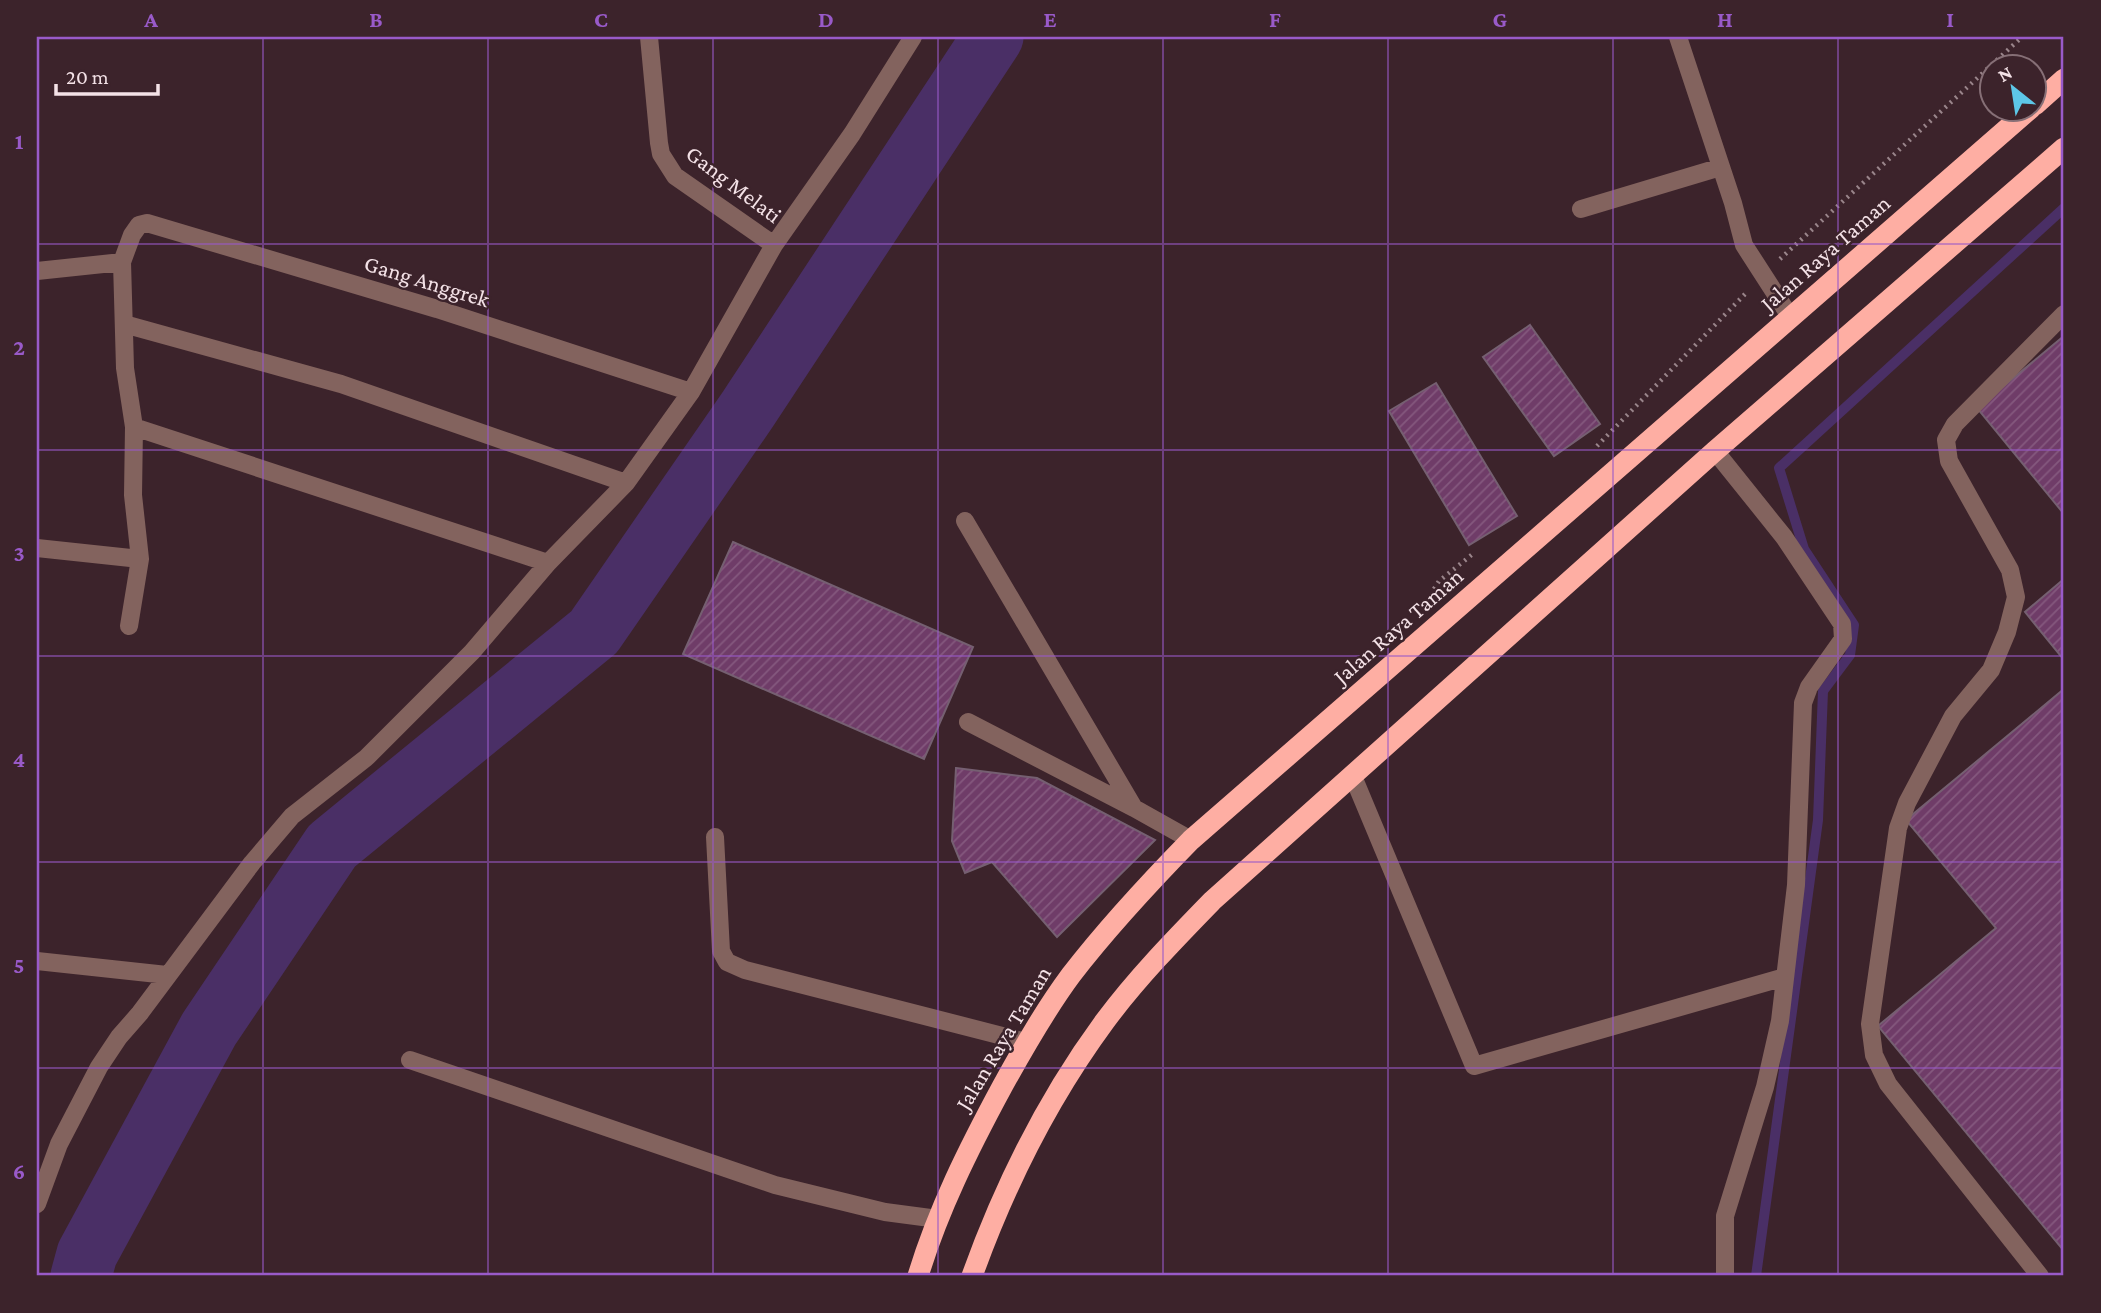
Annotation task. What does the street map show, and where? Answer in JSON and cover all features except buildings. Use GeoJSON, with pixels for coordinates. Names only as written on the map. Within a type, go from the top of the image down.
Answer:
{"type":"FeatureCollection","features":[{"type":"Feature","properties":{"kind":"highway"},"geometry":{"type":"LineString","coordinates":[[2048,93],[2064,79]]}},
{"type":"Feature","properties":{"kind":"highway","name":"Jalan Raya Taman"},"geometry":{"type":"LineString","coordinates":[[918,1276],[938,1219],[977,1132],[1026,1042],[1070,976],[1130,904],[1191,840],[2015,122]]}},
{"type":"Feature","properties":{"kind":"highway"},"geometry":{"type":"LineString","coordinates":[[972,1276],[984,1243],[1023,1159],[1060,1088],[1106,1020],[1168,947],[1212,901],[1715,451],[2064,148]]}},
{"type":"Feature","properties":{"kind":"street","name":"Gang Melati"},"geometry":{"type":"LineString","coordinates":[[649,37],[659,143],[667,165],[675,176],[774,245]]}},
{"type":"Feature","properties":{"kind":"street"},"geometry":{"type":"LineString","coordinates":[[900,37],[901,57]]}},
{"type":"Feature","properties":{"kind":"street"},"geometry":{"type":"LineString","coordinates":[[37,1204],[44,1165],[59,1144],[99,1067],[167,975],[292,816],[366,758],[472,652],[548,563],[626,483],[691,392],[774,245],[852,134],[913,37]]}},
{"type":"Feature","properties":{"kind":"street"},"geometry":{"type":"LineString","coordinates":[[1678,37],[1744,245],[1791,318]]}},
{"type":"Feature","properties":{"kind":"street"},"geometry":{"type":"LineString","coordinates":[[1581,209],[1721,167]]}},
{"type":"Feature","properties":{"kind":"street","name":"Gang Anggrek"},"geometry":{"type":"LineString","coordinates":[[122,262],[132,235],[139,225],[147,223],[437,309],[691,392]]}},
{"type":"Feature","properties":{"kind":"street"},"geometry":{"type":"LineString","coordinates":[[37,271],[122,262],[125,368],[134,427],[133,495],[140,559],[129,626]]}},
{"type":"Feature","properties":{"kind":"street"},"geometry":{"type":"LineString","coordinates":[[2040,1276],[1888,1084],[1874,1055],[1870,1024],[1898,828],[1907,803],[1953,716],[1990,670],[2007,632],[2016,597],[2010,570],[1949,461],[1946,440],[1955,424],[2064,314]]}},
{"type":"Feature","properties":{"kind":"street"},"geometry":{"type":"LineString","coordinates":[[124,324],[341,384],[626,483]]}},
{"type":"Feature","properties":{"kind":"street"},"geometry":{"type":"LineString","coordinates":[[134,427],[548,563]]}},
{"type":"Feature","properties":{"kind":"street"},"geometry":{"type":"LineString","coordinates":[[1715,451],[1784,537],[1842,624],[1843,639],[1809,687],[1803,702],[1796,885],[1785,977],[1773,1058],[1725,1216],[1726,1276]]}},
{"type":"Feature","properties":{"kind":"street"},"geometry":{"type":"LineString","coordinates":[[965,521],[1134,808]]}},
{"type":"Feature","properties":{"kind":"street"},"geometry":{"type":"LineString","coordinates":[[37,548],[140,559]]}},
{"type":"Feature","properties":{"kind":"street"},"geometry":{"type":"LineString","coordinates":[[968,722],[1191,840]]}},
{"type":"Feature","properties":{"kind":"street"},"geometry":{"type":"LineString","coordinates":[[1352,774],[1474,1066],[1785,977]]}},
{"type":"Feature","properties":{"kind":"street"},"geometry":{"type":"LineString","coordinates":[[715,837],[720,951],[727,962],[745,970],[1026,1042]]}},
{"type":"Feature","properties":{"kind":"street"},"geometry":{"type":"LineString","coordinates":[[37,961],[167,975]]}},
{"type":"Feature","properties":{"kind":"street"},"geometry":{"type":"LineString","coordinates":[[410,1060],[775,1185],[885,1212],[938,1219]]}},
{"type":"Feature","properties":{"kind":"path"},"geometry":{"type":"LineString","coordinates":[[1592,451],[1764,274],[2022,37]]}},
{"type":"Feature","properties":{"kind":"path"},"geometry":{"type":"LineString","coordinates":[[1432,632],[1432,593],[1439,581],[1478,550]]}},
{"type":"Feature","properties":{"kind":"waterway"},"geometry":{"type":"LineString","coordinates":[[81,1276],[87,1254],[209,1029],[332,846],[594,632],[748,409],[993,37]]}},
{"type":"Feature","properties":{"kind":"waterway"},"geometry":{"type":"LineString","coordinates":[[1756,1276],[1818,820],[1823,691],[1850,655],[1854,625],[1804,549],[1779,468],[2064,208]]}}]}
